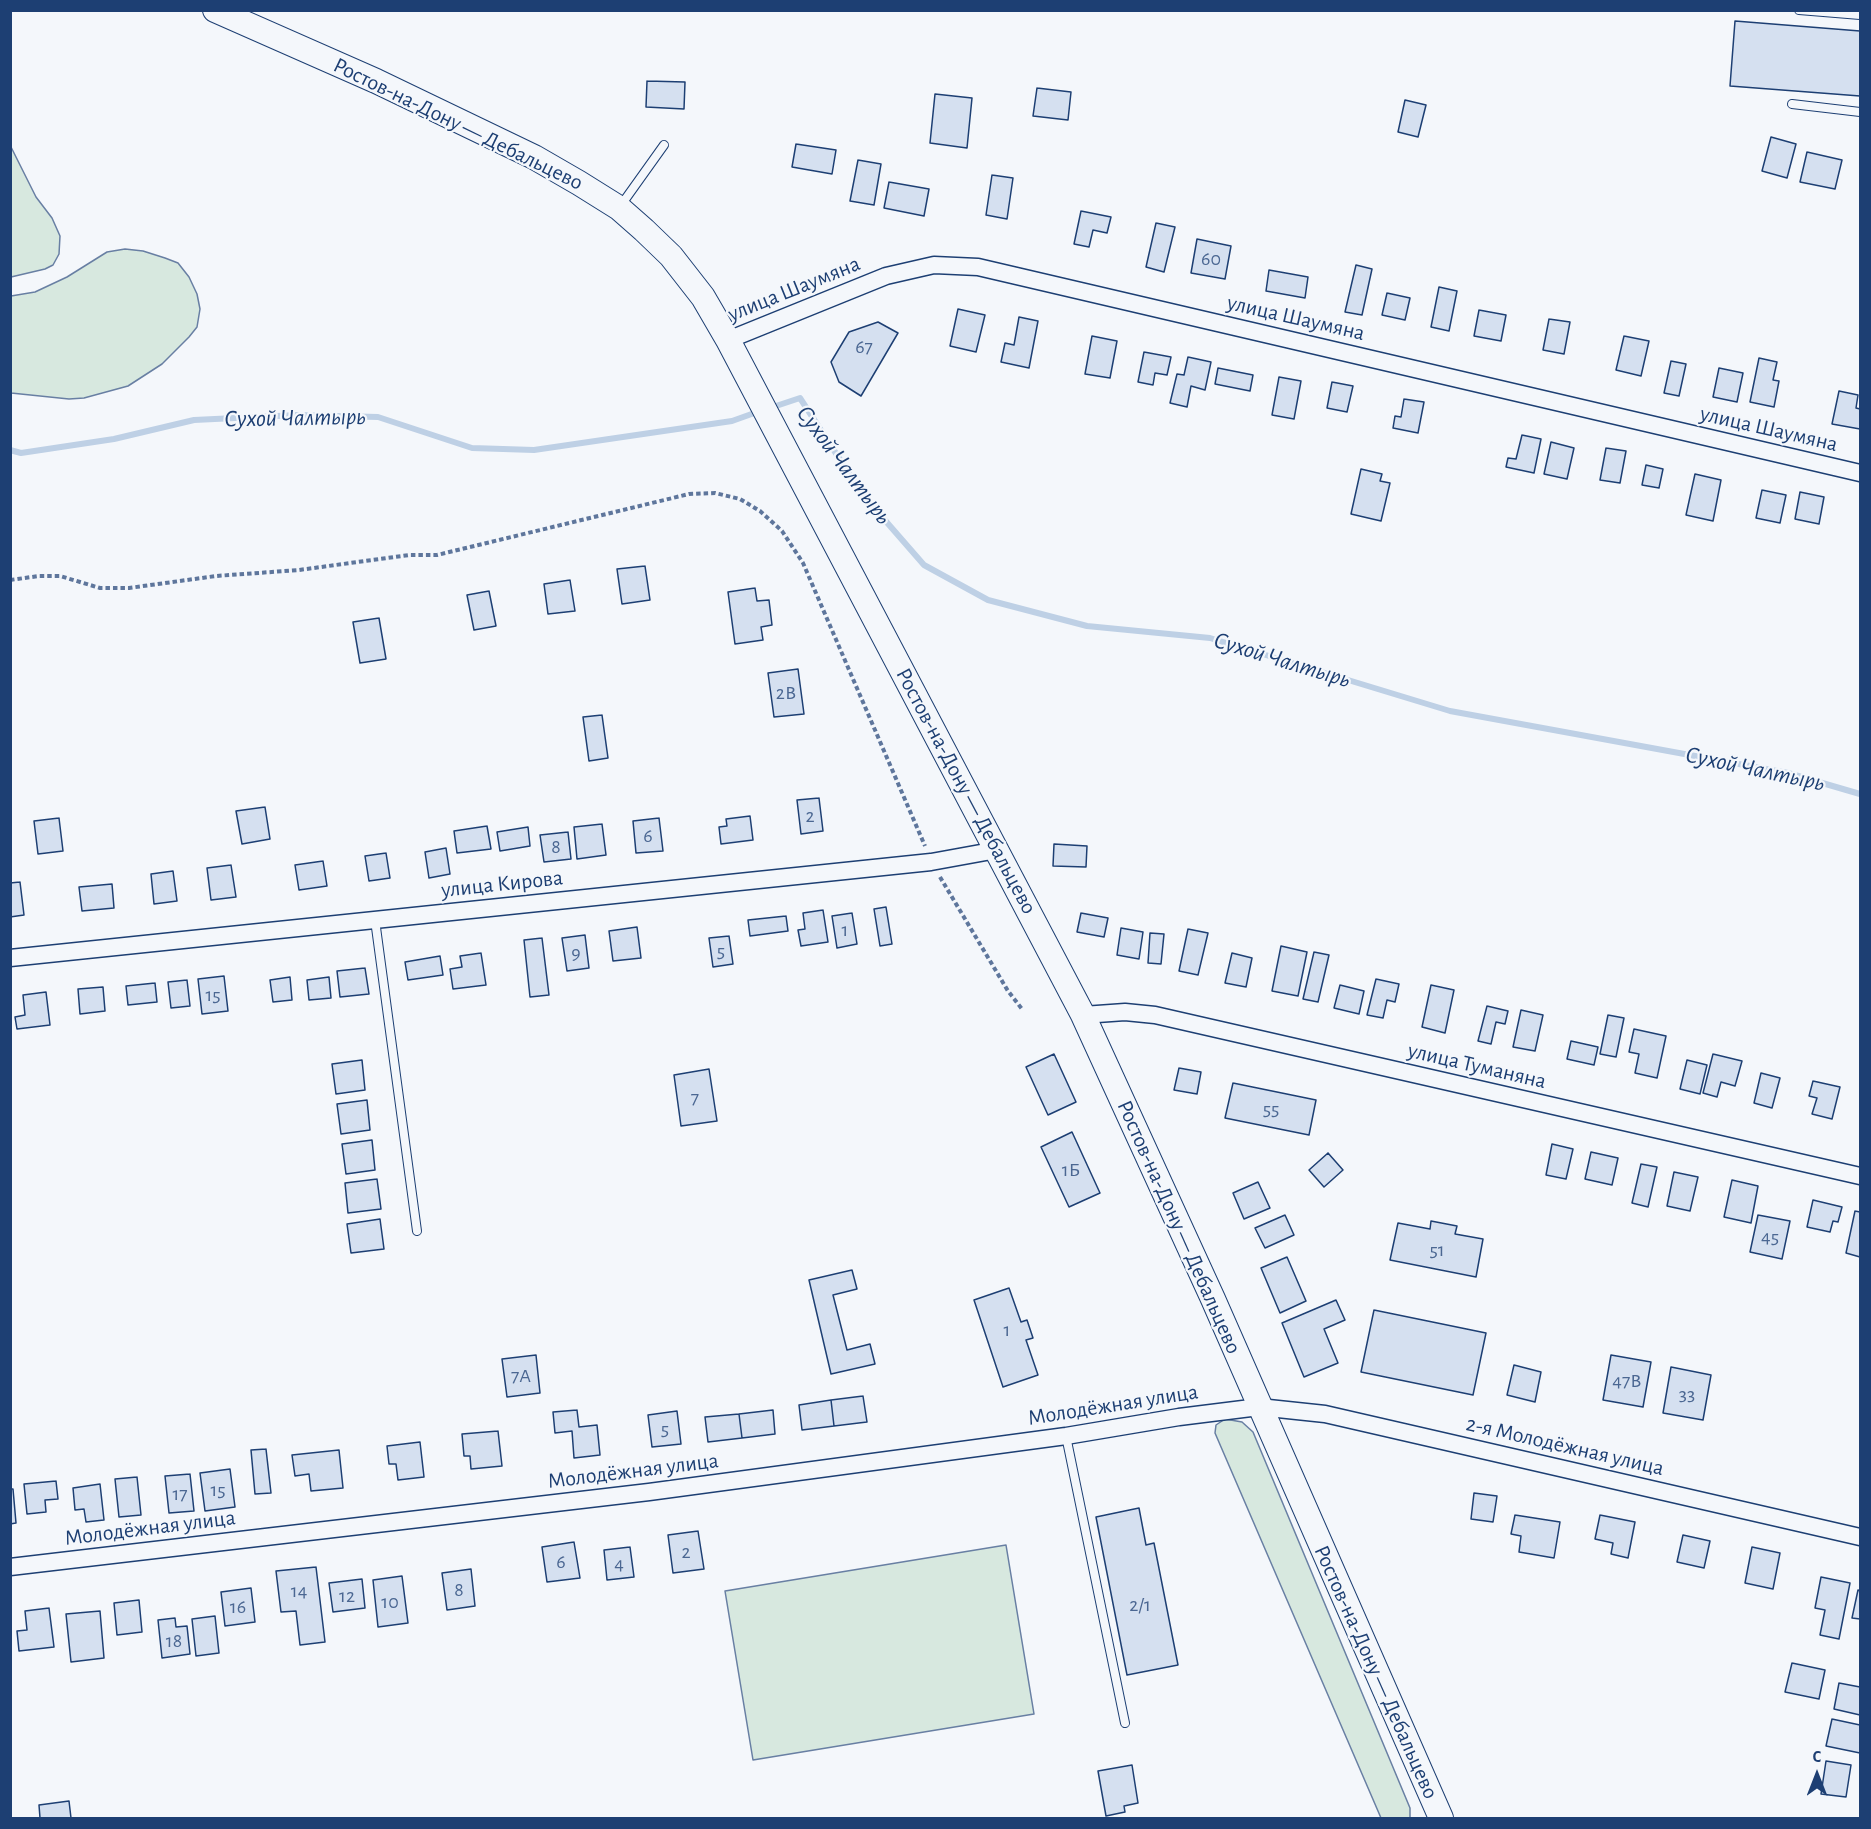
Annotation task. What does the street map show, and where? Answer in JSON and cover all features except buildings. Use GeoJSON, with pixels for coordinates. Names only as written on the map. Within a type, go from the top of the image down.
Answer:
{"type":"FeatureCollection","features":[{"type":"Feature","properties":{"kind":"street","name":"Ростов-на-Дону — Дебальцево"},"geometry":{"type":"LineString","coordinates":[[215,10],[376,81],[534,157],[619,208],[671,256],[703,297],[728,340],[1083,1014],[1213,1299],[1441,1818]]}},
{"type":"Feature","properties":{"kind":"street","name":"улица Шаумяна"},"geometry":{"type":"LineString","coordinates":[[728,340],[886,276],[934,265],[978,267],[1860,473]]}},
{"type":"Feature","properties":{"kind":"street","name":"улица Кирова"},"geometry":{"type":"LineString","coordinates":[[10,958],[932,862],[998,850]]}},
{"type":"Feature","properties":{"kind":"street","name":"улица Туманяна"},"geometry":{"type":"LineString","coordinates":[[1083,1014],[1125,1012],[1155,1014],[1860,1176]]}},
{"type":"Feature","properties":{"kind":"street","name":"Молодёжная улица"},"geometry":{"type":"LineString","coordinates":[[10,1567],[649,1492],[1066,1436],[1179,1417],[1259,1407]]}},
{"type":"Feature","properties":{"kind":"street","name":"2-я Молодёжная улица"},"geometry":{"type":"LineString","coordinates":[[1259,1407],[1325,1414],[1860,1537]]}},
{"type":"Feature","properties":{"kind":"lane"},"geometry":{"type":"LineString","coordinates":[[1799,10],[1860,15]]}},
{"type":"Feature","properties":{"kind":"lane"},"geometry":{"type":"LineString","coordinates":[[1792,104],[1860,112]]}},
{"type":"Feature","properties":{"kind":"lane"},"geometry":{"type":"LineString","coordinates":[[619,208],[664,145]]}},
{"type":"Feature","properties":{"kind":"lane"},"geometry":{"type":"LineString","coordinates":[[375,920],[417,1231]]}},
{"type":"Feature","properties":{"kind":"lane"},"geometry":{"type":"LineString","coordinates":[[1066,1436],[1125,1723]]}},
{"type":"Feature","properties":{"kind":"path"},"geometry":{"type":"LineString","coordinates":[[10,580],[60,576],[99,588],[129,588],[216,576],[299,570],[410,555],[437,555],[689,494],[715,493],[740,499],[760,511],[782,531],[803,563],[932,862],[1008,991],[1022,1009]]}},
{"type":"Feature","properties":{"kind":"shaded area"},"geometry":{"type":"Polygon","coordinates":[[[10,145],[36,197],[52,218],[60,236],[59,254],[53,265],[11,277],[10,145]]]}},
{"type":"Feature","properties":{"kind":"shaded area"},"geometry":{"type":"Polygon","coordinates":[[[125,249],[143,251],[178,263],[189,277],[197,294],[200,309],[197,327],[162,364],[128,386],[84,398],[69,399],[11,393],[11,296],[35,292],[67,277],[107,252],[125,249]]]}},
{"type":"Feature","properties":{"kind":"shaded area"},"geometry":{"type":"Polygon","coordinates":[[[1225,1419],[1242,1422],[1253,1432],[1410,1808],[1410,1818],[1381,1818],[1215,1433],[1216,1425],[1225,1419]]]}},
{"type":"Feature","properties":{"kind":"shaded area"},"geometry":{"type":"Polygon","coordinates":[[[1006,1545],[1034,1714],[753,1760],[725,1591],[1006,1545]]]}},
{"type":"Feature","properties":{"kind":"waterway","name":"Сухой Чалтырь"},"geometry":{"type":"LineString","coordinates":[[770,408],[800,398],[863,495],[924,565],[988,600],[1087,626],[1210,638],[1450,711],[1788,773],[1860,794]]}},
{"type":"Feature","properties":{"kind":"waterway","name":"Сухой Чалтырь"},"geometry":{"type":"LineString","coordinates":[[10,450],[21,453],[114,439],[194,420],[298,415],[378,417],[472,448],[534,450],[732,421],[760,411]]}}]}
